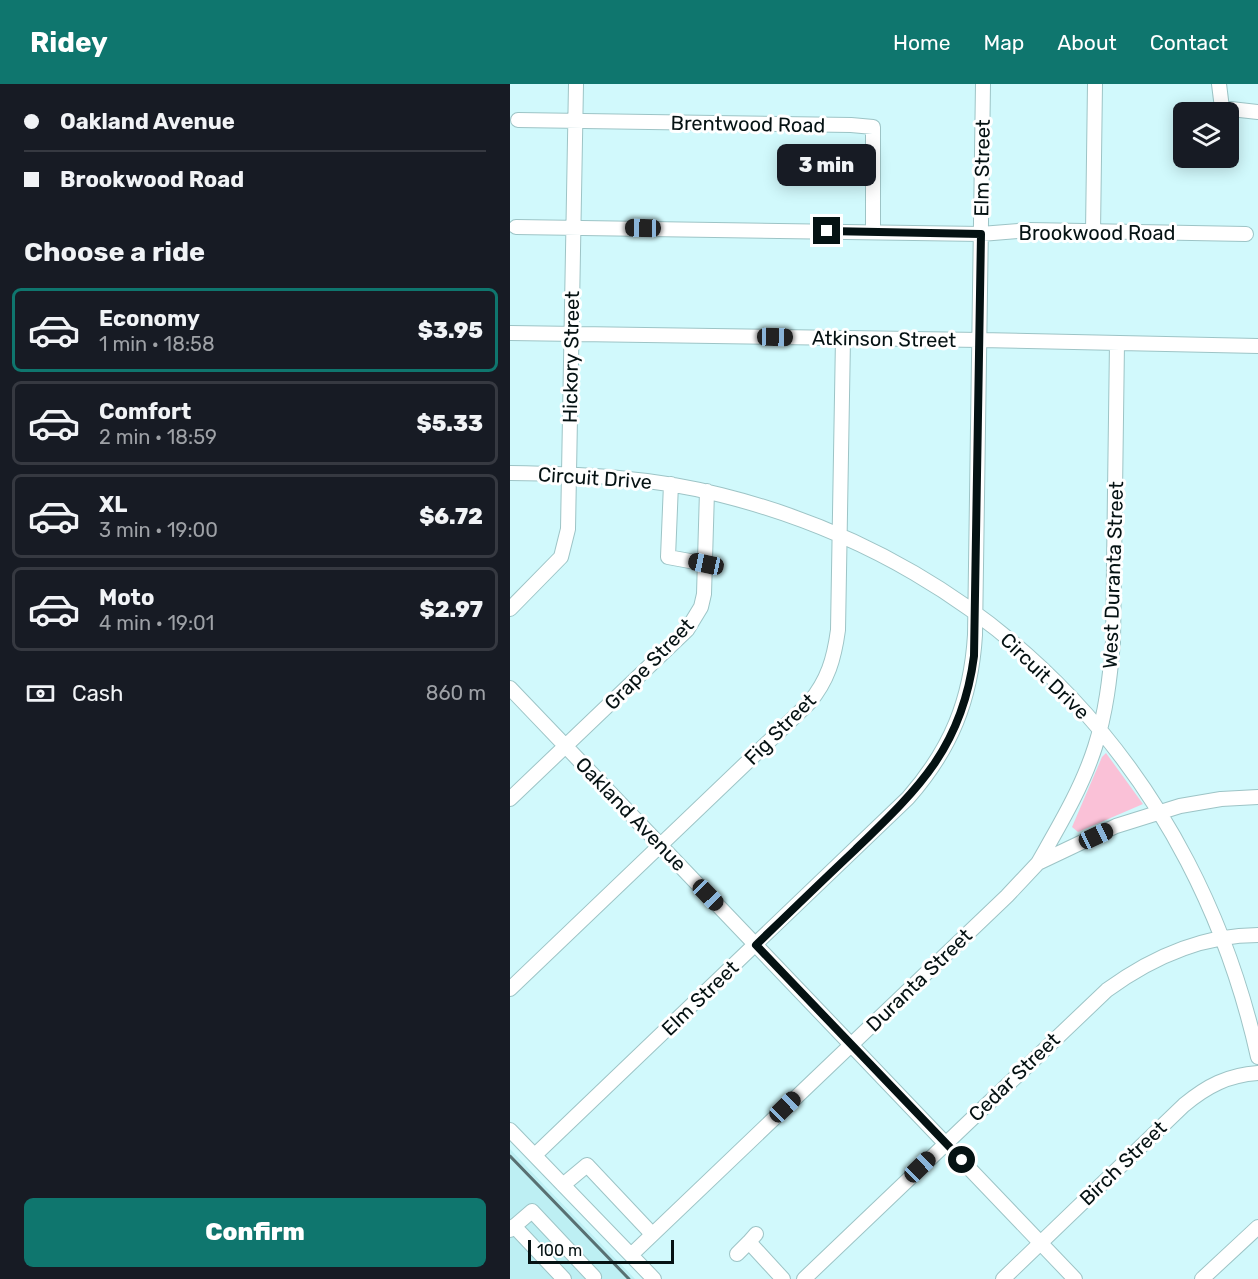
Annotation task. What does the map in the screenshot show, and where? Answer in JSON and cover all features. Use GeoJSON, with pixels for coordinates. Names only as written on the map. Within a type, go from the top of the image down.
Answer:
{"type":"FeatureCollection","features":[{"type":"Feature","properties":{"kind":"street","name":"Hickory Street"},"geometry":{"type":"LineString","coordinates":[[510,609],[561,557],[568,529],[576,84]]}},
{"type":"Feature","properties":{"kind":"street","name":"Elm Street"},"geometry":{"type":"LineString","coordinates":[[535,1155],[908,798],[937,761],[954,727],[968,692],[974,656],[976,614],[983,84]]}},
{"type":"Feature","properties":{"kind":"street"},"geometry":{"type":"LineString","coordinates":[[1093,232],[1095,84]]}},
{"type":"Feature","properties":{"kind":"street"},"geometry":{"type":"LineString","coordinates":[[1219,84],[1222,108],[1258,112]]}},
{"type":"Feature","properties":{"kind":"street","name":"Brentwood Road"},"geometry":{"type":"LineString","coordinates":[[518,120],[873,127],[873,232]]}},
{"type":"Feature","properties":{"kind":"street","name":"Brookwood Road"},"geometry":{"type":"LineString","coordinates":[[516,227],[981,234],[1029,230],[1246,234]]}},
{"type":"Feature","properties":{"kind":"street","name":"Atkinson Street"},"geometry":{"type":"LineString","coordinates":[[510,333],[980,339],[1258,346]]}},
{"type":"Feature","properties":{"kind":"street","name":"Fig Street"},"geometry":{"type":"LineString","coordinates":[[510,989],[821,689],[835,653],[838,630],[843,338]]}},
{"type":"Feature","properties":{"kind":"street","name":"West Duranta Street"},"geometry":{"type":"LineString","coordinates":[[1038,863],[1080,786],[1095,748],[1111,674],[1117,343]]}},
{"type":"Feature","properties":{"kind":"street","name":"Circuit Drive"},"geometry":{"type":"LineString","coordinates":[[510,473],[610,476],[671,484],[766,507],[839,534],[900,565],[976,614],[1042,668],[1100,730],[1160,811],[1185,855],[1223,938],[1242,993],[1258,1058]]}},
{"type":"Feature","properties":{"kind":"street"},"geometry":{"type":"LineString","coordinates":[[671,484],[668,557],[706,564]]}},
{"type":"Feature","properties":{"kind":"street","name":"Grape Street"},"geometry":{"type":"LineString","coordinates":[[510,799],[687,630],[701,607],[704,594],[707,491]]}},
{"type":"Feature","properties":{"kind":"street","name":"Oakland Avenue"},"geometry":{"type":"LineString","coordinates":[[510,688],[1076,1279]]}},
{"type":"Feature","properties":{"kind":"street","name":"Duranta Street"},"geometry":{"type":"LineString","coordinates":[[631,1255],[1007,896],[1038,863],[1116,826],[1160,811],[1221,799],[1258,798]]}},
{"type":"Feature","properties":{"kind":"street","name":"Cedar Street"},"geometry":{"type":"LineString","coordinates":[[804,1279],[1107,990],[1149,962],[1188,947],[1223,938],[1258,935]]}},
{"type":"Feature","properties":{"kind":"street","name":"Birch Street"},"geometry":{"type":"LineString","coordinates":[[1010,1277],[1040,1243],[1201,1091],[1227,1078],[1258,1073]]}},
{"type":"Feature","properties":{"kind":"street"},"geometry":{"type":"LineString","coordinates":[[510,1130],[654,1279]]}},
{"type":"Feature","properties":{"kind":"street"},"geometry":{"type":"LineString","coordinates":[[563,1185],[586,1165],[652,1234]]}},
{"type":"Feature","properties":{"kind":"street"},"geometry":{"type":"LineString","coordinates":[[564,1279],[512,1228],[532,1211],[594,1277],[593,1279]]}},
{"type":"Feature","properties":{"kind":"street"},"geometry":{"type":"LineString","coordinates":[[1202,1279],[1258,1227]]}},
{"type":"Feature","properties":{"kind":"street"},"geometry":{"type":"LineString","coordinates":[[737,1254],[753,1238],[783,1279]]}},
{"type":"Feature","properties":{"kind":"shaded area"},"geometry":{"type":"Polygon","coordinates":[[[1106,753],[1143,804],[1078,832],[1072,827],[1102,757],[1106,753]]]}},
{"type":"Feature","properties":{"kind":"shaded area"},"geometry":{"type":"Polygon","coordinates":[[[510,1149],[544,1185],[635,1279],[510,1279],[510,1149]]]}},
{"type":"Feature","properties":{"kind":"railway"},"geometry":{"type":"LineString","coordinates":[[510,1156],[629,1279]]}},
{"type":"Feature","properties":{"kind":"route"},"geometry":{"type":"LineString","coordinates":[[827,231],[981,234],[974,656],[968,692],[961,712],[947,744],[924,780],[890,816],[756,945],[962,1160]]}}]}
